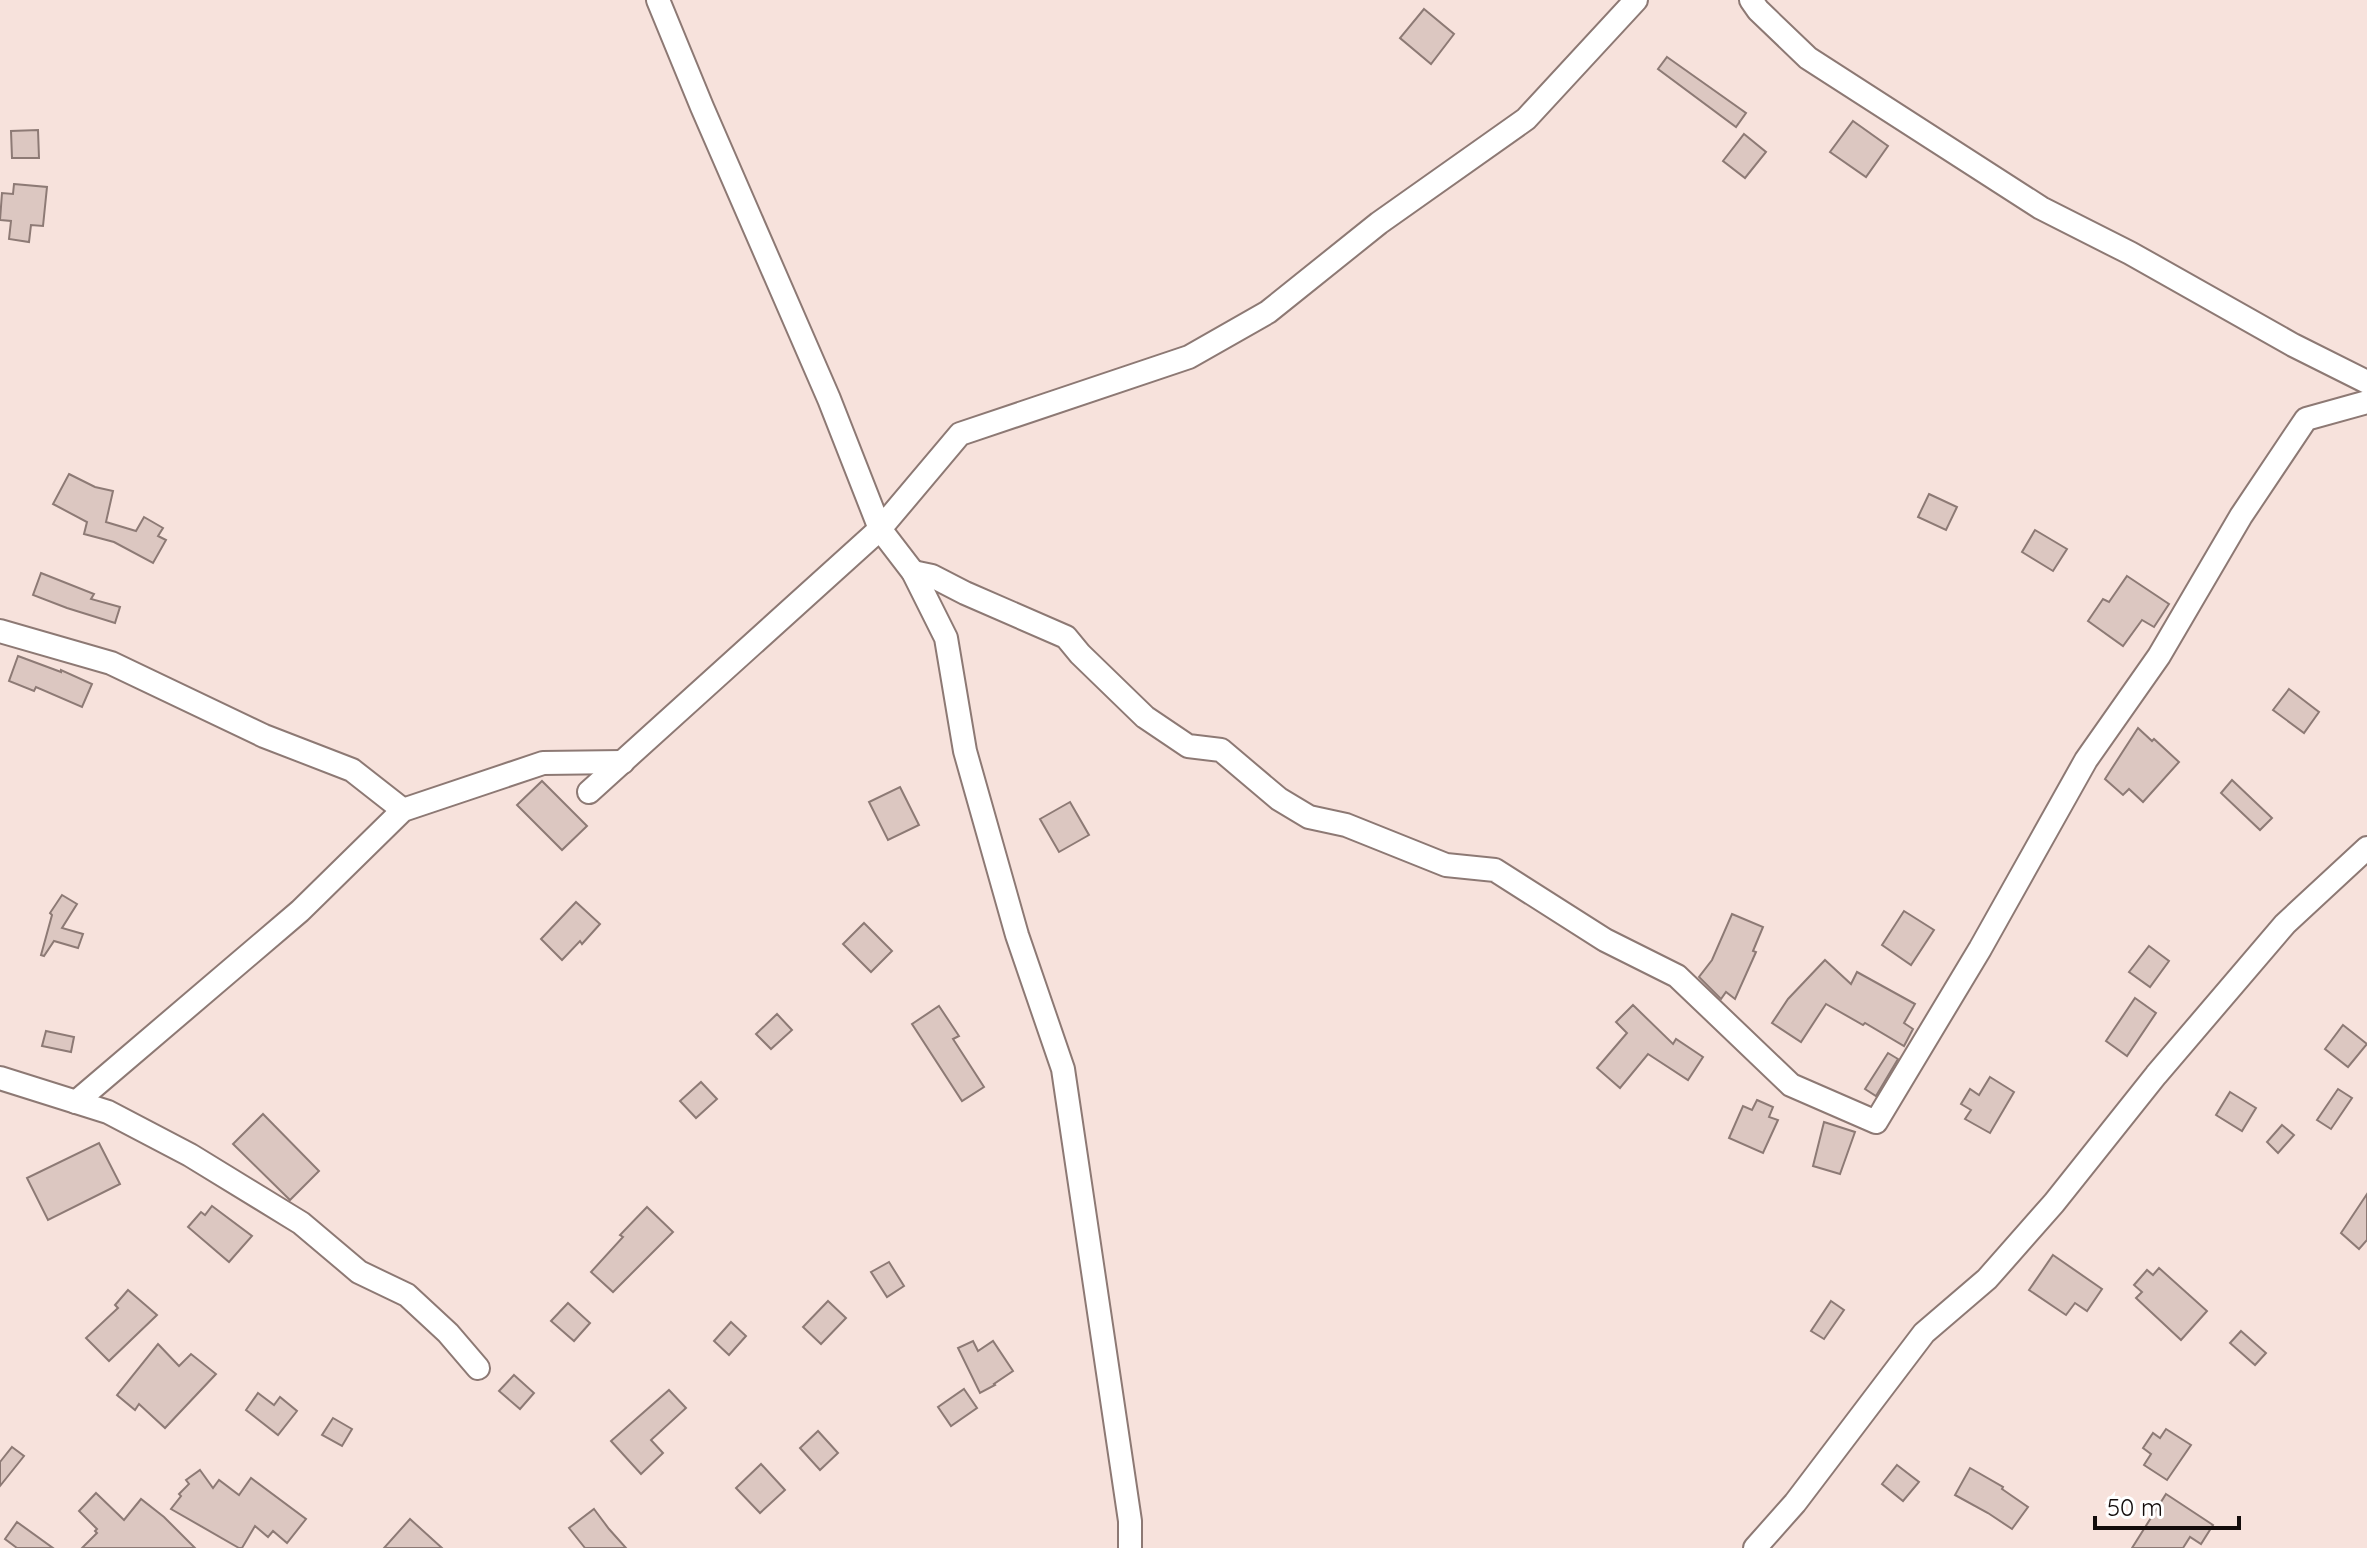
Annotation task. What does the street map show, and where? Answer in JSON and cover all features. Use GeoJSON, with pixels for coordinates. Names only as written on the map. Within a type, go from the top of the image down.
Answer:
{"type":"FeatureCollection","features":[{"type":"Feature","properties":{"kind":"street"},"geometry":{"type":"LineString","coordinates":[[658,0],[829,399],[880,529],[913,572],[946,638],[973,781],[1017,935],[1063,1069],[1130,1521],[1130,1548]]}},
{"type":"Feature","properties":{"kind":"street"},"geometry":{"type":"LineString","coordinates":[[589,792],[880,529],[960,434],[1189,357],[1268,312],[1379,223],[1526,119],[1636,0]]}},
{"type":"Feature","properties":{"kind":"street"},"geometry":{"type":"LineString","coordinates":[[1751,0],[1808,58],[2041,208],[2367,382]]}},
{"type":"Feature","properties":{"kind":"street"},"geometry":{"type":"LineString","coordinates":[[913,572],[932,576],[1066,637],[1145,717],[1188,746],[1221,750],[1279,799],[1309,817],[1346,825],[1446,865],[1495,870],[1605,940],[1677,976],[1791,1085],[1876,1122],[1980,949],[2086,760],[2159,656],[2241,516],[2306,419],[2367,402]]}},
{"type":"Feature","properties":{"kind":"street"},"geometry":{"type":"LineString","coordinates":[[0,631],[111,663],[264,736],[352,770],[403,810]]}},
{"type":"Feature","properties":{"kind":"street"},"geometry":{"type":"LineString","coordinates":[[76,1102],[300,911],[403,810],[543,763],[623,762]]}},
{"type":"Feature","properties":{"kind":"street"},"geometry":{"type":"LineString","coordinates":[[1755,1548],[1795,1503],[1924,1333],[1987,1279],[2054,1203],[2156,1075],[2285,924],[2367,848]]}},
{"type":"Feature","properties":{"kind":"street"},"geometry":{"type":"LineString","coordinates":[[0,1078],[108,1112],[190,1155],[301,1223],[359,1272],[407,1295],[448,1333],[478,1368]]}},
{"type":"Feature","properties":{"kind":"building"},"geometry":{"type":"Polygon","coordinates":[[[1424,9],[1454,34],[1431,64],[1400,38],[1424,9]]]}},
{"type":"Feature","properties":{"kind":"building"},"geometry":{"type":"Polygon","coordinates":[[[1667,57],[1746,113],[1736,127],[1658,69],[1667,57]]]}},
{"type":"Feature","properties":{"kind":"building"},"geometry":{"type":"Polygon","coordinates":[[[1853,121],[1888,146],[1866,177],[1830,152],[1853,121]]]}},
{"type":"Feature","properties":{"kind":"building"},"geometry":{"type":"Polygon","coordinates":[[[38,130],[39,158],[12,158],[11,131],[38,130]]]}},
{"type":"Feature","properties":{"kind":"building"},"geometry":{"type":"Polygon","coordinates":[[[1744,134],[1766,152],[1745,178],[1723,161],[1744,134]]]}},
{"type":"Feature","properties":{"kind":"building"},"geometry":{"type":"Polygon","coordinates":[[[14,184],[47,187],[43,226],[31,225],[29,242],[9,239],[11,221],[0,220],[2,193],[13,194],[14,184]]]}},
{"type":"Feature","properties":{"kind":"building"},"geometry":{"type":"Polygon","coordinates":[[[69,474],[95,487],[113,491],[106,522],[136,531],[144,517],[163,528],[158,536],[166,540],[153,563],[114,542],[84,534],[87,522],[53,504],[69,474]]]}},
{"type":"Feature","properties":{"kind":"building"},"geometry":{"type":"Polygon","coordinates":[[[1929,494],[1957,507],[1946,530],[1918,517],[1929,494]]]}},
{"type":"Feature","properties":{"kind":"building"},"geometry":{"type":"Polygon","coordinates":[[[2035,530],[2067,549],[2053,571],[2022,552],[2035,530]]]}},
{"type":"Feature","properties":{"kind":"building"},"geometry":{"type":"Polygon","coordinates":[[[41,573],[94,594],[91,599],[120,607],[115,623],[33,595],[41,573]]]}},
{"type":"Feature","properties":{"kind":"building"},"geometry":{"type":"Polygon","coordinates":[[[2127,576],[2169,604],[2154,627],[2142,620],[2123,646],[2088,621],[2103,599],[2109,602],[2127,576]]]}},
{"type":"Feature","properties":{"kind":"building"},"geometry":{"type":"Polygon","coordinates":[[[18,656],[92,684],[82,707],[36,687],[34,691],[9,681],[18,656]]]}},
{"type":"Feature","properties":{"kind":"building"},"geometry":{"type":"Polygon","coordinates":[[[2289,689],[2319,712],[2304,733],[2273,710],[2289,689]]]}},
{"type":"Feature","properties":{"kind":"building"},"geometry":{"type":"Polygon","coordinates":[[[2138,728],[2179,762],[2143,802],[2129,789],[2123,795],[2105,779],[2138,728]]]}},
{"type":"Feature","properties":{"kind":"building"},"geometry":{"type":"Polygon","coordinates":[[[2232,780],[2272,818],[2260,830],[2221,793],[2232,780]]]}},
{"type":"Feature","properties":{"kind":"building"},"geometry":{"type":"Polygon","coordinates":[[[542,781],[587,826],[562,850],[517,805],[542,781]]]}},
{"type":"Feature","properties":{"kind":"building"},"geometry":{"type":"Polygon","coordinates":[[[900,787],[919,825],[888,840],[869,802],[900,787]]]}},
{"type":"Feature","properties":{"kind":"building"},"geometry":{"type":"Polygon","coordinates":[[[1070,802],[1089,835],[1059,852],[1040,819],[1070,802]]]}},
{"type":"Feature","properties":{"kind":"building"},"geometry":{"type":"Polygon","coordinates":[[[62,895],[77,904],[62,928],[83,934],[78,948],[54,941],[44,956],[41,955],[50,913],[62,895]]]}},
{"type":"Feature","properties":{"kind":"building"},"geometry":{"type":"Polygon","coordinates":[[[576,902],[600,924],[562,960],[541,939],[576,902]]]}},
{"type":"Feature","properties":{"kind":"building"},"geometry":{"type":"Polygon","coordinates":[[[1904,911],[1934,930],[1911,965],[1882,945],[1904,911]]]}},
{"type":"Feature","properties":{"kind":"building"},"geometry":{"type":"Polygon","coordinates":[[[1732,914],[1763,927],[1753,951],[1756,952],[1735,999],[1726,992],[1721,999],[1699,977],[1712,960],[1732,914]]]}},
{"type":"Feature","properties":{"kind":"building"},"geometry":{"type":"Polygon","coordinates":[[[864,923],[892,951],[871,972],[843,944],[864,923]]]}},
{"type":"Feature","properties":{"kind":"building"},"geometry":{"type":"Polygon","coordinates":[[[2149,946],[2169,961],[2150,987],[2129,972],[2149,946]]]}},
{"type":"Feature","properties":{"kind":"building"},"geometry":{"type":"Polygon","coordinates":[[[1825,960],[1851,984],[1857,972],[1915,1004],[1904,1023],[1913,1029],[1904,1046],[1826,1004],[1801,1042],[1772,1023],[1788,999],[1825,960]]]}},
{"type":"Feature","properties":{"kind":"building"},"geometry":{"type":"Polygon","coordinates":[[[2135,998],[2156,1013],[2127,1056],[2106,1041],[2135,998]]]}},
{"type":"Feature","properties":{"kind":"building"},"geometry":{"type":"Polygon","coordinates":[[[1633,1005],[1673,1044],[1676,1039],[1703,1057],[1688,1080],[1648,1054],[1620,1088],[1597,1068],[1627,1033],[1616,1022],[1633,1005]]]}},
{"type":"Feature","properties":{"kind":"building"},"geometry":{"type":"Polygon","coordinates":[[[939,1006],[959,1036],[953,1039],[984,1087],[962,1101],[912,1024],[939,1006]]]}},
{"type":"Feature","properties":{"kind":"building"},"geometry":{"type":"Polygon","coordinates":[[[777,1014],[792,1030],[771,1049],[756,1034],[777,1014]]]}},
{"type":"Feature","properties":{"kind":"building"},"geometry":{"type":"Polygon","coordinates":[[[2343,1025],[2367,1044],[2348,1067],[2325,1049],[2343,1025]]]}},
{"type":"Feature","properties":{"kind":"building"},"geometry":{"type":"Polygon","coordinates":[[[46,1031],[74,1037],[71,1052],[42,1046],[46,1031]]]}},
{"type":"Feature","properties":{"kind":"building"},"geometry":{"type":"Polygon","coordinates":[[[1888,1053],[1898,1059],[1876,1096],[1865,1089],[1888,1053]]]}},
{"type":"Feature","properties":{"kind":"building"},"geometry":{"type":"Polygon","coordinates":[[[1990,1077],[2014,1092],[1990,1133],[1965,1119],[1971,1110],[1961,1104],[1970,1089],[1979,1095],[1990,1077]]]}},
{"type":"Feature","properties":{"kind":"building"},"geometry":{"type":"Polygon","coordinates":[[[701,1082],[717,1099],[696,1118],[680,1101],[701,1082]]]}},
{"type":"Feature","properties":{"kind":"building"},"geometry":{"type":"Polygon","coordinates":[[[2338,1089],[2352,1098],[2331,1129],[2317,1120],[2338,1089]]]}},
{"type":"Feature","properties":{"kind":"building"},"geometry":{"type":"Polygon","coordinates":[[[2230,1092],[2256,1108],[2242,1131],[2216,1115],[2230,1092]]]}},
{"type":"Feature","properties":{"kind":"building"},"geometry":{"type":"Polygon","coordinates":[[[1757,1100],[1773,1107],[1769,1117],[1778,1120],[1763,1153],[1729,1138],[1743,1106],[1752,1110],[1757,1100]]]}},
{"type":"Feature","properties":{"kind":"building"},"geometry":{"type":"Polygon","coordinates":[[[263,1114],[319,1171],[290,1200],[233,1144],[263,1114]]]}},
{"type":"Feature","properties":{"kind":"building"},"geometry":{"type":"Polygon","coordinates":[[[1824,1122],[1855,1132],[1840,1174],[1813,1166],[1824,1122]]]}},
{"type":"Feature","properties":{"kind":"building"},"geometry":{"type":"Polygon","coordinates":[[[2282,1125],[2294,1135],[2278,1153],[2267,1142],[2282,1125]]]}},
{"type":"Feature","properties":{"kind":"building"},"geometry":{"type":"Polygon","coordinates":[[[99,1143],[120,1184],[48,1220],[27,1178],[99,1143]]]}},
{"type":"Feature","properties":{"kind":"building"},"geometry":{"type":"Polygon","coordinates":[[[2367,1194],[2367,1240],[2359,1249],[2341,1233],[2367,1194]]]}},
{"type":"Feature","properties":{"kind":"building"},"geometry":{"type":"Polygon","coordinates":[[[212,1206],[252,1236],[229,1262],[188,1227],[201,1212],[205,1215],[212,1206]]]}},
{"type":"Feature","properties":{"kind":"building"},"geometry":{"type":"Polygon","coordinates":[[[647,1207],[673,1232],[613,1292],[591,1272],[647,1207]]]}},
{"type":"Feature","properties":{"kind":"building"},"geometry":{"type":"Polygon","coordinates":[[[2053,1255],[2102,1289],[2087,1311],[2075,1303],[2066,1315],[2029,1290],[2053,1255]]]}},
{"type":"Feature","properties":{"kind":"building"},"geometry":{"type":"Polygon","coordinates":[[[889,1262],[904,1286],[887,1297],[871,1272],[889,1262]]]}},
{"type":"Feature","properties":{"kind":"building"},"geometry":{"type":"Polygon","coordinates":[[[2159,1268],[2207,1311],[2181,1340],[2136,1298],[2142,1292],[2134,1285],[2147,1270],[2153,1275],[2159,1268]]]}},
{"type":"Feature","properties":{"kind":"building"},"geometry":{"type":"Polygon","coordinates":[[[128,1290],[157,1315],[109,1361],[86,1338],[118,1308],[115,1305],[128,1290]]]}},
{"type":"Feature","properties":{"kind":"building"},"geometry":{"type":"Polygon","coordinates":[[[828,1301],[846,1318],[821,1344],[803,1327],[828,1301]]]}},
{"type":"Feature","properties":{"kind":"building"},"geometry":{"type":"Polygon","coordinates":[[[1831,1301],[1844,1310],[1824,1339],[1811,1331],[1831,1301]]]}},
{"type":"Feature","properties":{"kind":"building"},"geometry":{"type":"Polygon","coordinates":[[[568,1303],[590,1323],[574,1341],[551,1321],[568,1303]]]}},
{"type":"Feature","properties":{"kind":"building"},"geometry":{"type":"Polygon","coordinates":[[[731,1322],[746,1336],[729,1355],[714,1341],[731,1322]]]}},
{"type":"Feature","properties":{"kind":"building"},"geometry":{"type":"Polygon","coordinates":[[[2241,1331],[2266,1353],[2255,1365],[2230,1343],[2241,1331]]]}},
{"type":"Feature","properties":{"kind":"building"},"geometry":{"type":"Polygon","coordinates":[[[973,1341],[978,1351],[993,1341],[1013,1371],[980,1393],[958,1348],[973,1341]]]}},
{"type":"Feature","properties":{"kind":"building"},"geometry":{"type":"Polygon","coordinates":[[[158,1344],[179,1366],[191,1354],[216,1374],[165,1428],[139,1404],[135,1410],[117,1395],[158,1344]]]}},
{"type":"Feature","properties":{"kind":"building"},"geometry":{"type":"Polygon","coordinates":[[[514,1375],[534,1393],[520,1409],[499,1391],[514,1375]]]}},
{"type":"Feature","properties":{"kind":"building"},"geometry":{"type":"Polygon","coordinates":[[[964,1389],[977,1408],[951,1426],[938,1407],[964,1389]]]}},
{"type":"Feature","properties":{"kind":"building"},"geometry":{"type":"Polygon","coordinates":[[[669,1390],[686,1408],[651,1440],[663,1453],[641,1474],[611,1441],[669,1390]]]}},
{"type":"Feature","properties":{"kind":"building"},"geometry":{"type":"Polygon","coordinates":[[[258,1393],[274,1405],[280,1397],[297,1411],[278,1435],[246,1410],[258,1393]]]}},
{"type":"Feature","properties":{"kind":"building"},"geometry":{"type":"Polygon","coordinates":[[[333,1418],[352,1429],[342,1446],[322,1435],[333,1418]]]}},
{"type":"Feature","properties":{"kind":"building"},"geometry":{"type":"Polygon","coordinates":[[[2166,1429],[2191,1445],[2167,1480],[2144,1465],[2151,1454],[2143,1448],[2153,1433],[2160,1438],[2166,1429]]]}},
{"type":"Feature","properties":{"kind":"building"},"geometry":{"type":"Polygon","coordinates":[[[818,1431],[838,1453],[820,1470],[800,1448],[818,1431]]]}},
{"type":"Feature","properties":{"kind":"building"},"geometry":{"type":"Polygon","coordinates":[[[12,1447],[24,1456],[0,1486],[0,1462],[12,1447]]]}},
{"type":"Feature","properties":{"kind":"building"},"geometry":{"type":"Polygon","coordinates":[[[761,1464],[785,1490],[760,1513],[736,1488],[761,1464]]]}},
{"type":"Feature","properties":{"kind":"building"},"geometry":{"type":"Polygon","coordinates":[[[1897,1465],[1919,1482],[1903,1501],[1882,1484],[1897,1465]]]}},
{"type":"Feature","properties":{"kind":"building"},"geometry":{"type":"Polygon","coordinates":[[[1970,1468],[2003,1487],[2028,1507],[2012,1529],[1955,1495],[1970,1468]]]}},
{"type":"Feature","properties":{"kind":"building"},"geometry":{"type":"Polygon","coordinates":[[[200,1470],[213,1488],[219,1480],[239,1495],[251,1478],[306,1519],[287,1543],[273,1531],[268,1537],[255,1526],[242,1548],[239,1548],[171,1509],[189,1484],[186,1480],[200,1470]]]}},
{"type":"Feature","properties":{"kind":"building"},"geometry":{"type":"Polygon","coordinates":[[[96,1493],[124,1520],[141,1499],[195,1548],[82,1548],[97,1533],[97,1529],[79,1511],[96,1493]]]}},
{"type":"Feature","properties":{"kind":"building"},"geometry":{"type":"Polygon","coordinates":[[[2166,1494],[2213,1525],[2201,1544],[2190,1537],[2183,1548],[2132,1548],[2166,1494]]]}},
{"type":"Feature","properties":{"kind":"building"},"geometry":{"type":"Polygon","coordinates":[[[594,1509],[626,1548],[585,1548],[569,1528],[594,1509]]]}},
{"type":"Feature","properties":{"kind":"building"},"geometry":{"type":"Polygon","coordinates":[[[410,1519],[442,1548],[384,1548],[410,1519]]]}},
{"type":"Feature","properties":{"kind":"building"},"geometry":{"type":"Polygon","coordinates":[[[17,1522],[53,1548],[17,1548],[5,1539],[17,1522]]]}}]}
